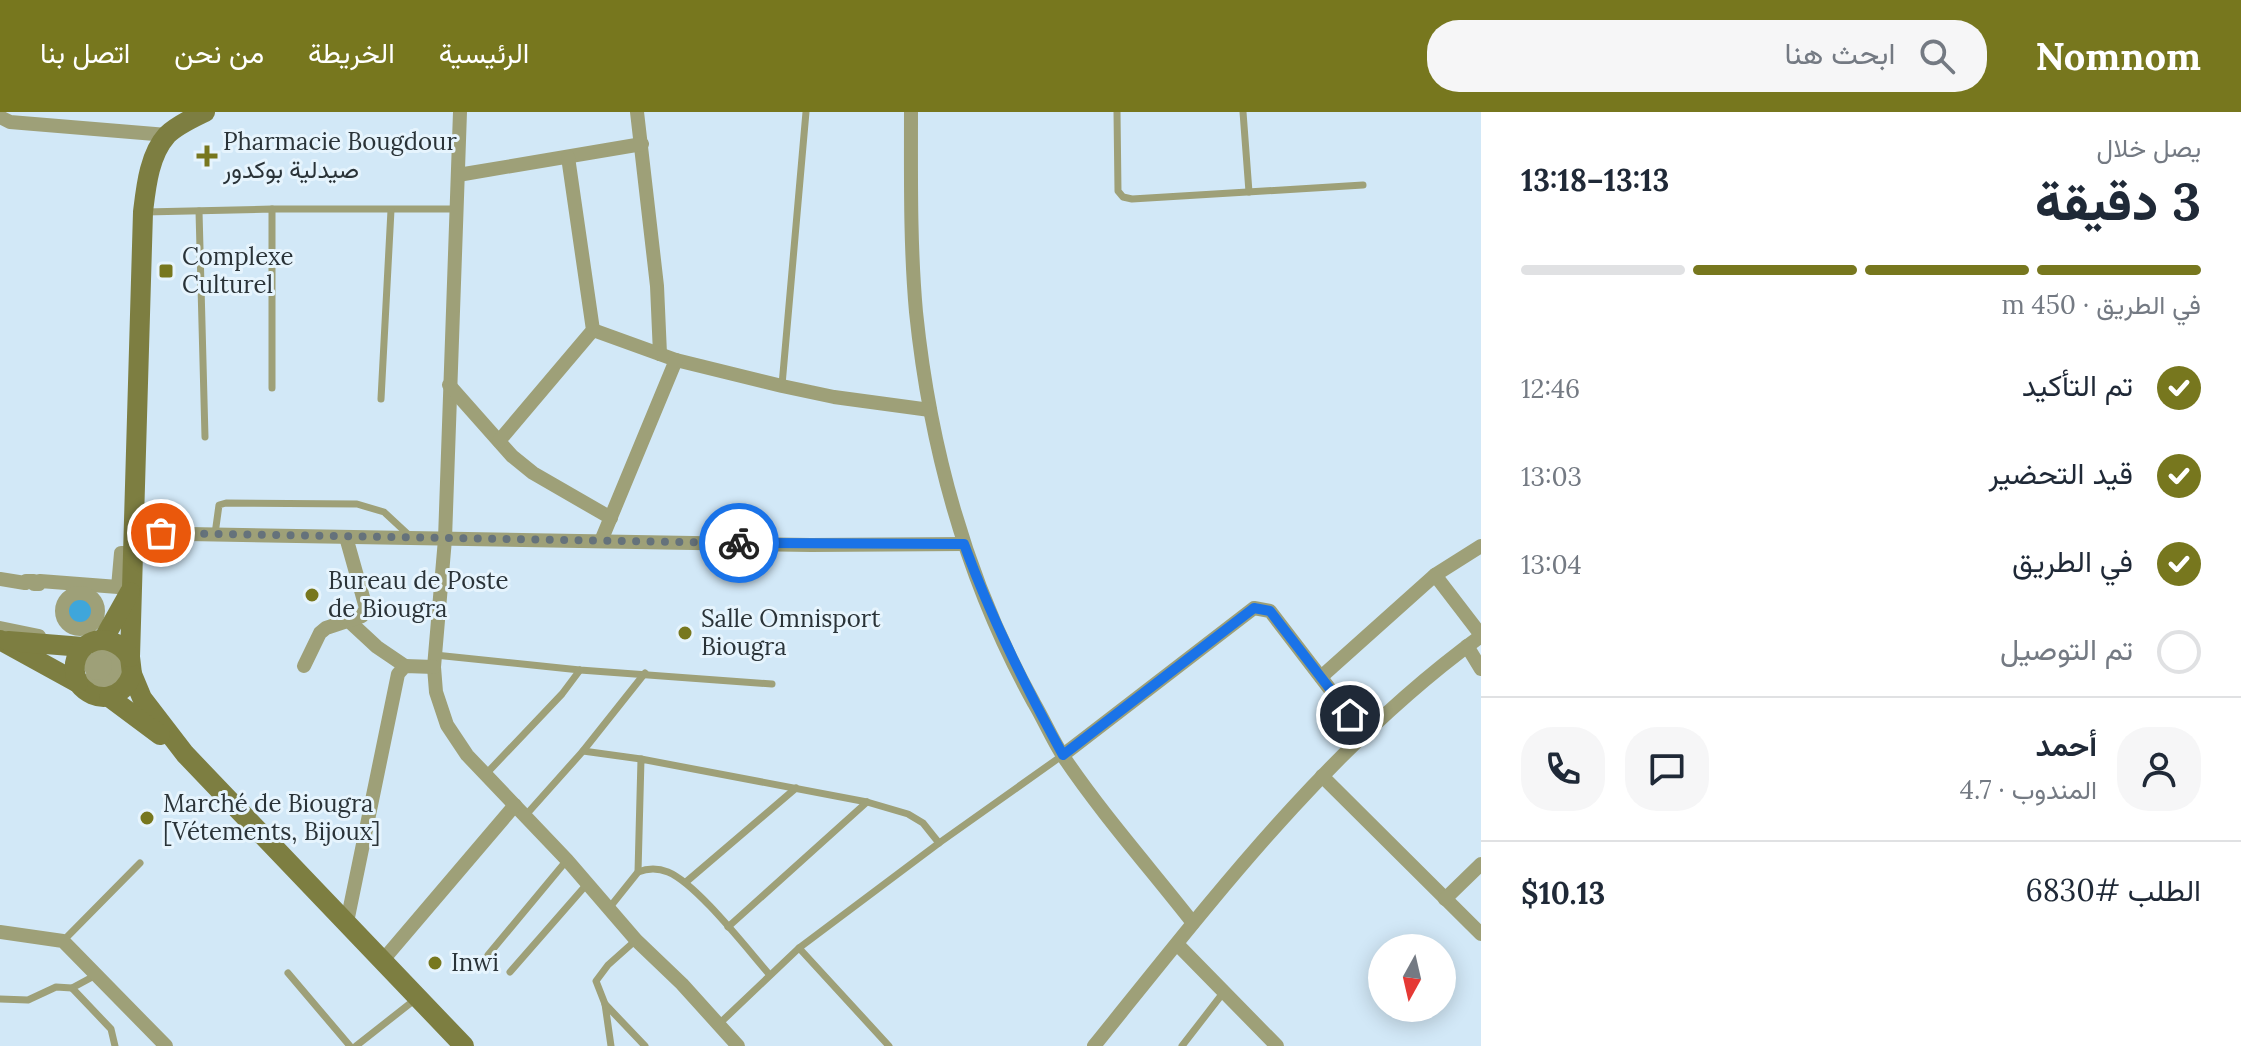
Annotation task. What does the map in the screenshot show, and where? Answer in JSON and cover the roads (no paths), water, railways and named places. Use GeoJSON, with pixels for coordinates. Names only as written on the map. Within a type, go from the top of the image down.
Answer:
{"type":"FeatureCollection","features":[{"type":"Feature","properties":{"kind":"main road"},"geometry":{"type":"LineString","coordinates":[[205,112],[167,135],[147,176],[143,212],[132,589],[120,666],[185,754],[464,1046]]}},
{"type":"Feature","properties":{"kind":"main road"},"geometry":{"type":"LineString","coordinates":[[78,683],[74,664],[132,589]]}},
{"type":"Feature","properties":{"kind":"main road"},"geometry":{"type":"LineString","coordinates":[[109,697],[124,689],[119,644],[0,640],[78,683],[91,695],[109,697],[128,708],[185,754]]}},
{"type":"Feature","properties":{"kind":"street"},"geometry":{"type":"LineString","coordinates":[[460,112],[445,539],[434,661],[436,692],[447,725],[467,755],[610,907],[636,940],[738,1046]]}},
{"type":"Feature","properties":{"kind":"street"},"geometry":{"type":"LineString","coordinates":[[637,112],[657,286],[660,354]]}},
{"type":"Feature","properties":{"kind":"street"},"geometry":{"type":"LineString","coordinates":[[911,112],[916,311],[930,410],[964,544],[987,606],[1018,674],[1063,755],[1193,923]]}},
{"type":"Feature","properties":{"kind":"street"},"geometry":{"type":"LineString","coordinates":[[0,117],[10,122],[167,135]]}},
{"type":"Feature","properties":{"kind":"street"},"geometry":{"type":"LineString","coordinates":[[458,175],[642,144]]}},
{"type":"Feature","properties":{"kind":"street"},"geometry":{"type":"LineString","coordinates":[[499,441],[593,330],[568,157]]}},
{"type":"Feature","properties":{"kind":"street"},"geometry":{"type":"LineString","coordinates":[[593,330],[676,360],[782,386],[834,397],[930,410]]}},
{"type":"Feature","properties":{"kind":"street"},"geometry":{"type":"LineString","coordinates":[[601,541],[676,360]]}},
{"type":"Feature","properties":{"kind":"street"},"geometry":{"type":"LineString","coordinates":[[449,385],[499,441],[533,473],[611,518]]}},
{"type":"Feature","properties":{"kind":"street"},"geometry":{"type":"LineString","coordinates":[[134,533],[964,544]]}},
{"type":"Feature","properties":{"kind":"street"},"geometry":{"type":"LineString","coordinates":[[304,666],[320,633],[362,616],[366,608],[346,537]]}},
{"type":"Feature","properties":{"kind":"street"},"geometry":{"type":"LineString","coordinates":[[1321,677],[1435,575],[1481,546]]}},
{"type":"Feature","properties":{"kind":"street"},"geometry":{"type":"LineString","coordinates":[[0,579],[25,583],[34,581],[34,584],[40,581],[118,587],[121,553],[130,553],[125,593],[114,615],[101,628],[67,640],[0,628]]}},
{"type":"Feature","properties":{"kind":"street"},"geometry":{"type":"LineString","coordinates":[[1094,1046],[1259,844],[1322,776],[1411,691],[1481,636],[1435,575]]}},
{"type":"Feature","properties":{"kind":"street"},"geometry":{"type":"LineString","coordinates":[[1063,755],[1254,608],[1270,611],[1365,735]]}},
{"type":"Feature","properties":{"kind":"street"},"geometry":{"type":"LineString","coordinates":[[350,622],[377,647],[405,666]]}},
{"type":"Feature","properties":{"kind":"street"},"geometry":{"type":"LineString","coordinates":[[1467,646],[1481,669]]}},
{"type":"Feature","properties":{"kind":"street"},"geometry":{"type":"LineString","coordinates":[[347,922],[398,674],[405,666],[434,661]]}},
{"type":"Feature","properties":{"kind":"street"},"geometry":{"type":"LineString","coordinates":[[1322,776],[1481,934]]}},
{"type":"Feature","properties":{"kind":"street"},"geometry":{"type":"LineString","coordinates":[[383,960],[520,811]]}},
{"type":"Feature","properties":{"kind":"street"},"geometry":{"type":"LineString","coordinates":[[1445,899],[1481,864]]}},
{"type":"Feature","properties":{"kind":"street"},"geometry":{"type":"LineString","coordinates":[[0,932],[63,941],[166,1046]]}},
{"type":"Feature","properties":{"kind":"street"},"geometry":{"type":"LineString","coordinates":[[1177,944],[1277,1046]]}},
{"type":"Feature","properties":{"kind":"lane"},"geometry":{"type":"LineString","coordinates":[[782,386],[806,112]]}},
{"type":"Feature","properties":{"kind":"lane"},"geometry":{"type":"LineString","coordinates":[[1117,112],[1118,191],[1123,197],[1132,199],[1363,185]]}},
{"type":"Feature","properties":{"kind":"lane"},"geometry":{"type":"LineString","coordinates":[[1243,112],[1249,192]]}},
{"type":"Feature","properties":{"kind":"lane"},"geometry":{"type":"LineString","coordinates":[[272,209],[272,388]]}},
{"type":"Feature","properties":{"kind":"lane"},"geometry":{"type":"LineString","coordinates":[[143,212],[455,209]]}},
{"type":"Feature","properties":{"kind":"lane"},"geometry":{"type":"LineString","coordinates":[[381,399],[391,210]]}},
{"type":"Feature","properties":{"kind":"lane"},"geometry":{"type":"LineString","coordinates":[[199,211],[205,437]]}},
{"type":"Feature","properties":{"kind":"lane"},"geometry":{"type":"LineString","coordinates":[[215,534],[217,510],[219,505],[226,503],[357,504],[384,512],[412,538]]}},
{"type":"Feature","properties":{"kind":"lane"},"geometry":{"type":"LineString","coordinates":[[434,661],[772,684]]}},
{"type":"Feature","properties":{"kind":"lane"},"geometry":{"type":"LineString","coordinates":[[485,776],[562,694],[580,670]]}},
{"type":"Feature","properties":{"kind":"lane"},"geometry":{"type":"LineString","coordinates":[[520,811],[583,751],[645,673]]}},
{"type":"Feature","properties":{"kind":"lane"},"geometry":{"type":"LineString","coordinates":[[583,751],[867,802],[908,814],[923,823],[939,843]]}},
{"type":"Feature","properties":{"kind":"lane"},"geometry":{"type":"LineString","coordinates":[[719,1024],[799,948],[1063,755]]}},
{"type":"Feature","properties":{"kind":"lane"},"geometry":{"type":"LineString","coordinates":[[638,872],[641,759]]}},
{"type":"Feature","properties":{"kind":"lane"},"geometry":{"type":"LineString","coordinates":[[686,882],[796,788]]}},
{"type":"Feature","properties":{"kind":"lane"},"geometry":{"type":"LineString","coordinates":[[728,927],[867,802]]}},
{"type":"Feature","properties":{"kind":"lane"},"geometry":{"type":"LineString","coordinates":[[488,955],[567,860]]}},
{"type":"Feature","properties":{"kind":"lane"},"geometry":{"type":"LineString","coordinates":[[63,941],[140,863]]}},
{"type":"Feature","properties":{"kind":"lane"},"geometry":{"type":"LineString","coordinates":[[610,907],[638,872],[659,869],[686,882],[769,974]]}},
{"type":"Feature","properties":{"kind":"lane"},"geometry":{"type":"LineString","coordinates":[[510,972],[587,884]]}},
{"type":"Feature","properties":{"kind":"lane"},"geometry":{"type":"LineString","coordinates":[[636,940],[598,975],[596,986],[605,1004],[645,1046]]}},
{"type":"Feature","properties":{"kind":"lane"},"geometry":{"type":"LineString","coordinates":[[799,948],[889,1046]]}},
{"type":"Feature","properties":{"kind":"lane"},"geometry":{"type":"LineString","coordinates":[[288,973],[353,1046],[418,997]]}},
{"type":"Feature","properties":{"kind":"lane"},"geometry":{"type":"LineString","coordinates":[[0,999],[28,1000],[56,987],[72,988],[96,975]]}},
{"type":"Feature","properties":{"kind":"lane"},"geometry":{"type":"LineString","coordinates":[[72,988],[111,1029],[115,1046]]}},
{"type":"Feature","properties":{"kind":"lane"},"geometry":{"type":"LineString","coordinates":[[1182,1046],[1223,993]]}},
{"type":"Feature","properties":{"kind":"lane"},"geometry":{"type":"LineString","coordinates":[[605,1004],[611,1046]]}},
{"type":"Feature","properties":{"kind":"water"},"geometry":{"type":"Polygon","coordinates":[[[80,593],[93,598],[98,611],[93,624],[80,629],[67,624],[62,611],[67,598],[80,593]]]}},
{"type":"Feature","properties":{"kind":"place","name":"Pharmacie Bougdour صيدلية بوكدور"},"geometry":{"type":"Point","coordinates":[207,156]}},
{"type":"Feature","properties":{"kind":"place","name":"Complexe Culturel"},"geometry":{"type":"Point","coordinates":[166,271]}},
{"type":"Feature","properties":{"kind":"place","name":"Bureau de Poste de Biougra"},"geometry":{"type":"Point","coordinates":[312,595]}},
{"type":"Feature","properties":{"kind":"place","name":"Salle Omnisport Biougra"},"geometry":{"type":"Point","coordinates":[685,633]}},
{"type":"Feature","properties":{"kind":"place","name":"Marché de Biougra [Vétements, Bijoux]"},"geometry":{"type":"Point","coordinates":[147,818]}},
{"type":"Feature","properties":{"kind":"place","name":"Inwi"},"geometry":{"type":"Point","coordinates":[435,963]}}]}
